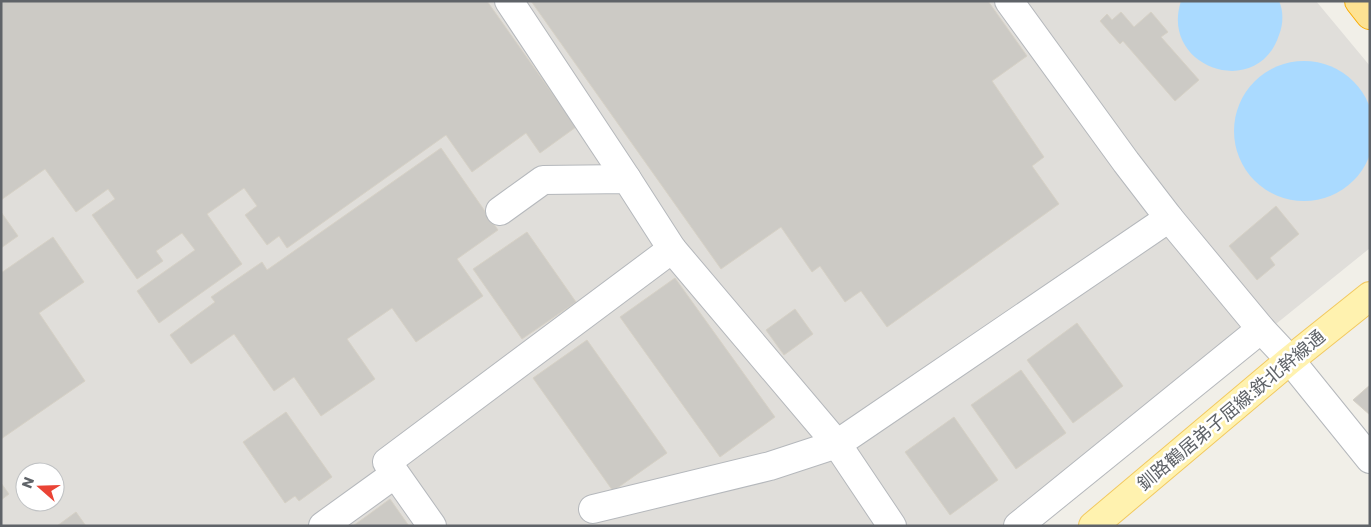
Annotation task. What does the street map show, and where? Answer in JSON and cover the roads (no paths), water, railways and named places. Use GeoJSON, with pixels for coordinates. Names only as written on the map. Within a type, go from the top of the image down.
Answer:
{"type":"FeatureCollection","features":[{"type":"Feature","properties":{"kind":"highway"},"geometry":{"type":"LineString","coordinates":[[1359,1],[1370,15]]}},
{"type":"Feature","properties":{"kind":"main road","name":"釧路鶴居弟子屈線:鉄北幹線通"},"geometry":{"type":"LineString","coordinates":[[1093,526],[1290,360],[1370,296]]}},
{"type":"Feature","properties":{"kind":"lane"},"geometry":{"type":"LineString","coordinates":[[509,1],[672,249],[837,444],[892,526]]}},
{"type":"Feature","properties":{"kind":"lane"},"geometry":{"type":"LineString","coordinates":[[1009,1],[1126,162],[1170,218],[1290,360],[1370,459]]}},
{"type":"Feature","properties":{"kind":"lane"},"geometry":{"type":"LineString","coordinates":[[500,211],[543,180],[627,179]]}},
{"type":"Feature","properties":{"kind":"lane"},"geometry":{"type":"LineString","coordinates":[[593,509],[770,466],[837,444],[1170,218]]}},
{"type":"Feature","properties":{"kind":"lane"},"geometry":{"type":"LineString","coordinates":[[432,526],[387,462],[672,249]]}},
{"type":"Feature","properties":{"kind":"lane"},"geometry":{"type":"LineString","coordinates":[[1018,526],[1262,329]]}},
{"type":"Feature","properties":{"kind":"lane"},"geometry":{"type":"LineString","coordinates":[[323,526],[395,474]]}},
{"type":"Feature","properties":{"kind":"water"},"geometry":{"type":"Polygon","coordinates":[[[1181,1],[1279,1],[1282,23],[1279,35],[1268,55],[1252,67],[1233,71],[1214,68],[1197,59],[1184,44],[1178,24],[1181,1]]]}},
{"type":"Feature","properties":{"kind":"water"},"geometry":{"type":"Polygon","coordinates":[[[1304,61],[1331,67],[1343,73],[1353,82],[1362,92],[1368,104],[1374,131],[1368,158],[1362,170],[1353,180],[1343,189],[1331,195],[1304,201],[1277,195],[1265,189],[1255,180],[1246,170],[1240,158],[1234,131],[1240,104],[1246,92],[1255,82],[1265,73],[1277,67],[1304,61]]]}}]}
